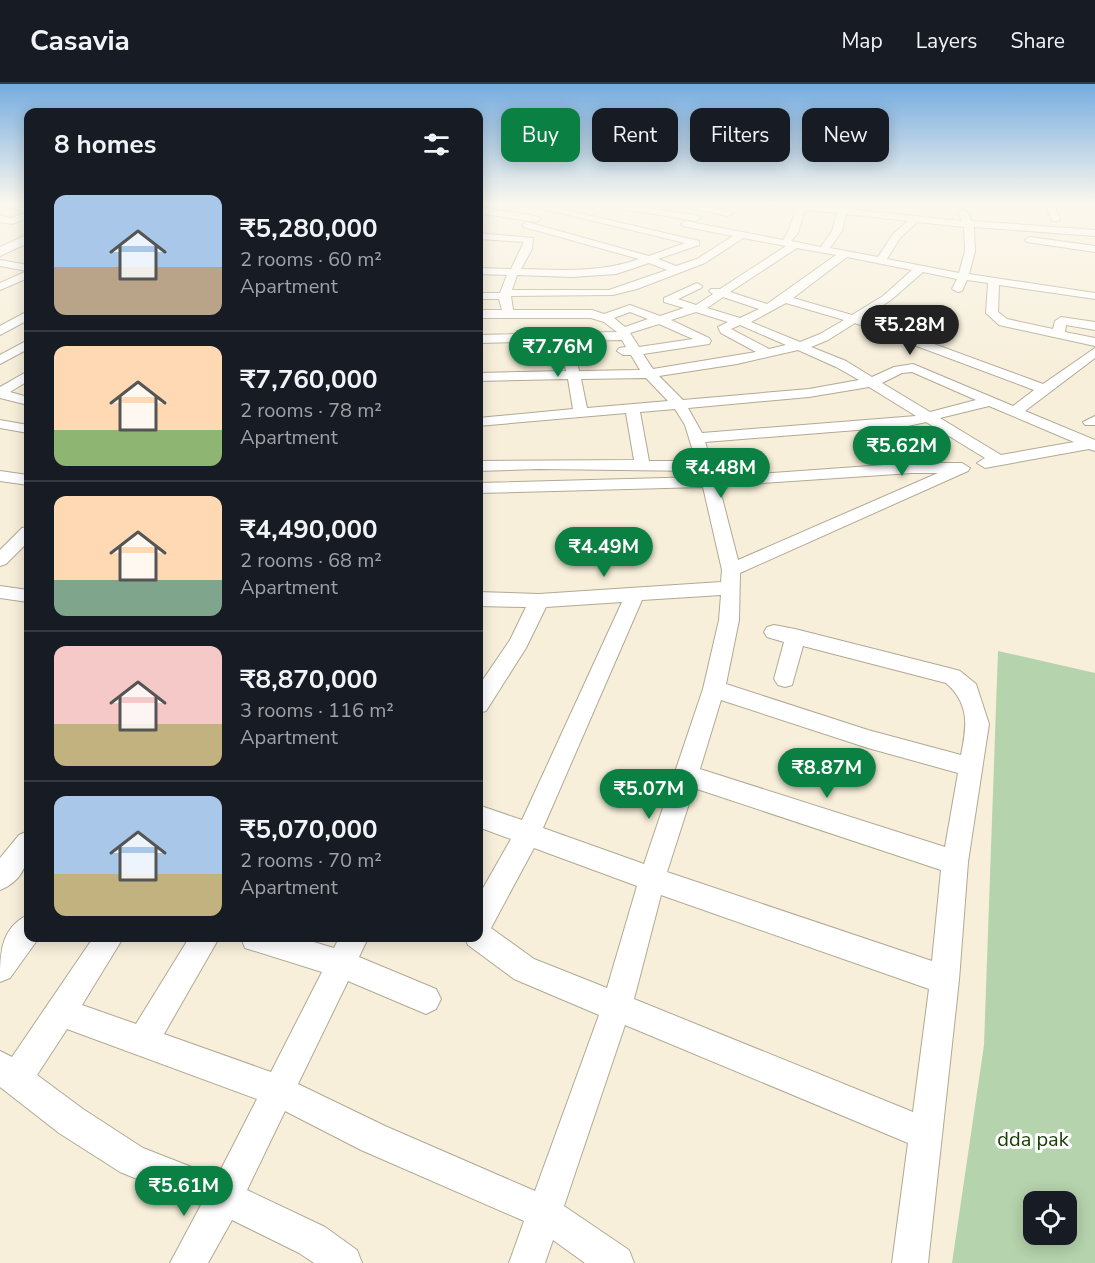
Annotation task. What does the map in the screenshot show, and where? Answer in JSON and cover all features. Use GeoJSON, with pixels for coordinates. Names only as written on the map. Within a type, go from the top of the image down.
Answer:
{"type":"FeatureCollection","features":[{"type":"Feature","properties":{"kind":"street"},"geometry":{"type":"LineString","coordinates":[[512,314],[508,313],[505,306],[506,291],[519,259]]}},
{"type":"Feature","properties":{"kind":"street"},"geometry":{"type":"LineString","coordinates":[[647,259],[668,273],[697,286],[768,308]]}},
{"type":"Feature","properties":{"kind":"street"},"geometry":{"type":"LineString","coordinates":[[483,295],[506,291],[609,293],[703,259]]}},
{"type":"Feature","properties":{"kind":"street"},"geometry":{"type":"LineString","coordinates":[[483,339],[572,347],[628,332],[696,308],[722,293],[769,259]]}},
{"type":"Feature","properties":{"kind":"street"},"geometry":{"type":"LineString","coordinates":[[767,353],[723,328],[742,322],[785,298],[838,259]]}},
{"type":"Feature","properties":{"kind":"street"},"geometry":{"type":"LineString","coordinates":[[871,259],[1095,296]]}},
{"type":"Feature","properties":{"kind":"street"},"geometry":{"type":"LineString","coordinates":[[948,287],[958,289],[969,259]]}},
{"type":"Feature","properties":{"kind":"street"},"geometry":{"type":"LineString","coordinates":[[483,272],[616,272],[650,260]]}},
{"type":"Feature","properties":{"kind":"street"},"geometry":{"type":"LineString","coordinates":[[2,262],[24,267]]}},
{"type":"Feature","properties":{"kind":"street"},"geometry":{"type":"LineString","coordinates":[[635,266],[668,273]]}},
{"type":"Feature","properties":{"kind":"street"},"geometry":{"type":"LineString","coordinates":[[483,377],[649,374],[801,346],[824,337],[855,319],[912,281],[921,268]]}},
{"type":"Feature","properties":{"kind":"street"},"geometry":{"type":"LineString","coordinates":[[0,287],[24,276]]}},
{"type":"Feature","properties":{"kind":"street"},"geometry":{"type":"LineString","coordinates":[[994,280],[992,313],[996,318],[1016,327],[1095,342]]}},
{"type":"Feature","properties":{"kind":"street"},"geometry":{"type":"LineString","coordinates":[[483,285],[506,291]]}},
{"type":"Feature","properties":{"kind":"street"},"geometry":{"type":"LineString","coordinates":[[697,286],[668,300],[742,322],[841,364],[998,460]]}},
{"type":"Feature","properties":{"kind":"street"},"geometry":{"type":"LineString","coordinates":[[785,298],[855,319],[1043,389]]}},
{"type":"Feature","properties":{"kind":"street"},"geometry":{"type":"LineString","coordinates":[[604,318],[630,308],[690,332],[705,341],[635,351],[613,351]]}},
{"type":"Feature","properties":{"kind":"street"},"geometry":{"type":"LineString","coordinates":[[483,314],[572,313],[604,318],[628,332],[661,340],[667,347]]}},
{"type":"Feature","properties":{"kind":"street"},"geometry":{"type":"LineString","coordinates":[[0,331],[24,317]]}},
{"type":"Feature","properties":{"kind":"street"},"geometry":{"type":"LineString","coordinates":[[1058,335],[1061,321],[1095,326]]}},
{"type":"Feature","properties":{"kind":"street"},"geometry":{"type":"LineString","coordinates":[[738,337],[764,331]]}},
{"type":"Feature","properties":{"kind":"street"},"geometry":{"type":"LineString","coordinates":[[527,1263],[616,1009],[652,879],[714,689],[729,620],[731,579],[708,474],[697,438],[679,404],[649,374],[635,351],[628,332]]}},
{"type":"Feature","properties":{"kind":"street"},"geometry":{"type":"LineString","coordinates":[[0,360],[24,346]]}},
{"type":"Feature","properties":{"kind":"street"},"geometry":{"type":"LineString","coordinates":[[572,347],[574,376],[581,413]]}},
{"type":"Feature","properties":{"kind":"street"},"geometry":{"type":"LineString","coordinates":[[1015,411],[1095,352]]}},
{"type":"Feature","properties":{"kind":"street"},"geometry":{"type":"LineString","coordinates":[[483,422],[809,393],[873,382],[899,370],[913,368],[1093,445]]}},
{"type":"Feature","properties":{"kind":"street"},"geometry":{"type":"LineString","coordinates":[[496,391],[574,376]]}},
{"type":"Feature","properties":{"kind":"street"},"geometry":{"type":"LineString","coordinates":[[0,393],[24,378]]}},
{"type":"Feature","properties":{"kind":"street"},"geometry":{"type":"LineString","coordinates":[[0,393],[24,400]]}},
{"type":"Feature","properties":{"kind":"street"},"geometry":{"type":"LineString","coordinates":[[697,438],[872,427],[931,417],[990,400]]}},
{"type":"Feature","properties":{"kind":"street"},"geometry":{"type":"LineString","coordinates":[[632,408],[642,464]]}},
{"type":"Feature","properties":{"kind":"street"},"geometry":{"type":"LineString","coordinates":[[0,424],[24,428]]}},
{"type":"Feature","properties":{"kind":"street"},"geometry":{"type":"LineString","coordinates":[[483,600],[539,600],[635,594],[731,579],[835,526],[962,468],[1093,445]]}},
{"type":"Feature","properties":{"kind":"street"},"geometry":{"type":"LineString","coordinates":[[483,466],[642,464],[708,474]]}},
{"type":"Feature","properties":{"kind":"street"},"geometry":{"type":"LineString","coordinates":[[483,488],[708,474],[962,468]]}},
{"type":"Feature","properties":{"kind":"street"},"geometry":{"type":"LineString","coordinates":[[0,476],[24,479]]}},
{"type":"Feature","properties":{"kind":"street"},"geometry":{"type":"LineString","coordinates":[[2,554],[24,535]]}},
{"type":"Feature","properties":{"kind":"street"},"geometry":{"type":"LineString","coordinates":[[2,554],[24,555]]}},
{"type":"Feature","properties":{"kind":"street"},"geometry":{"type":"LineString","coordinates":[[0,592],[24,595]]}},
{"type":"Feature","properties":{"kind":"street"},"geometry":{"type":"LineString","coordinates":[[483,916],[528,834],[635,594]]}},
{"type":"Feature","properties":{"kind":"street"},"geometry":{"type":"LineString","coordinates":[[483,697],[519,643],[539,600]]}},
{"type":"Feature","properties":{"kind":"street"},"geometry":{"type":"LineString","coordinates":[[786,679],[785,634],[953,677],[968,690],[978,724],[955,862],[945,980],[910,1263]]}},
{"type":"Feature","properties":{"kind":"street"},"geometry":{"type":"LineString","coordinates":[[714,689],[868,739],[971,767]]}},
{"type":"Feature","properties":{"kind":"street"},"geometry":{"type":"LineString","coordinates":[[686,775],[955,862]]}},
{"type":"Feature","properties":{"kind":"street"},"geometry":{"type":"LineString","coordinates":[[483,818],[945,980]]}},
{"type":"Feature","properties":{"kind":"street"},"geometry":{"type":"LineString","coordinates":[[0,878],[24,848]]}},
{"type":"Feature","properties":{"kind":"street"},"geometry":{"type":"LineString","coordinates":[[0,968],[24,935]]}},
{"type":"Feature","properties":{"kind":"street"},"geometry":{"type":"LineString","coordinates":[[483,939],[524,969],[616,1009],[927,1134]]}},
{"type":"Feature","properties":{"kind":"street"},"geometry":{"type":"LineString","coordinates":[[106,942],[61,1012],[8,1073],[78,1126],[132,1160],[225,1198],[312,1240],[344,1263]]}},
{"type":"Feature","properties":{"kind":"street"},"geometry":{"type":"LineString","coordinates":[[143,1041],[203,942]]}},
{"type":"Feature","properties":{"kind":"street"},"geometry":{"type":"LineString","coordinates":[[284,942],[348,951],[426,999]]}},
{"type":"Feature","properties":{"kind":"street"},"geometry":{"type":"LineString","coordinates":[[188,1263],[225,1198],[348,951]]}},
{"type":"Feature","properties":{"kind":"street"},"geometry":{"type":"LineString","coordinates":[[61,1012],[278,1090],[373,1138],[543,1212],[616,1263]]}},
{"type":"Feature","properties":{"kind":"green space","name":"dda pak"},"geometry":{"type":"Polygon","coordinates":[[[998,651],[1095,673],[1095,1263],[952,1263],[984,1045],[998,651]]]}}]}
